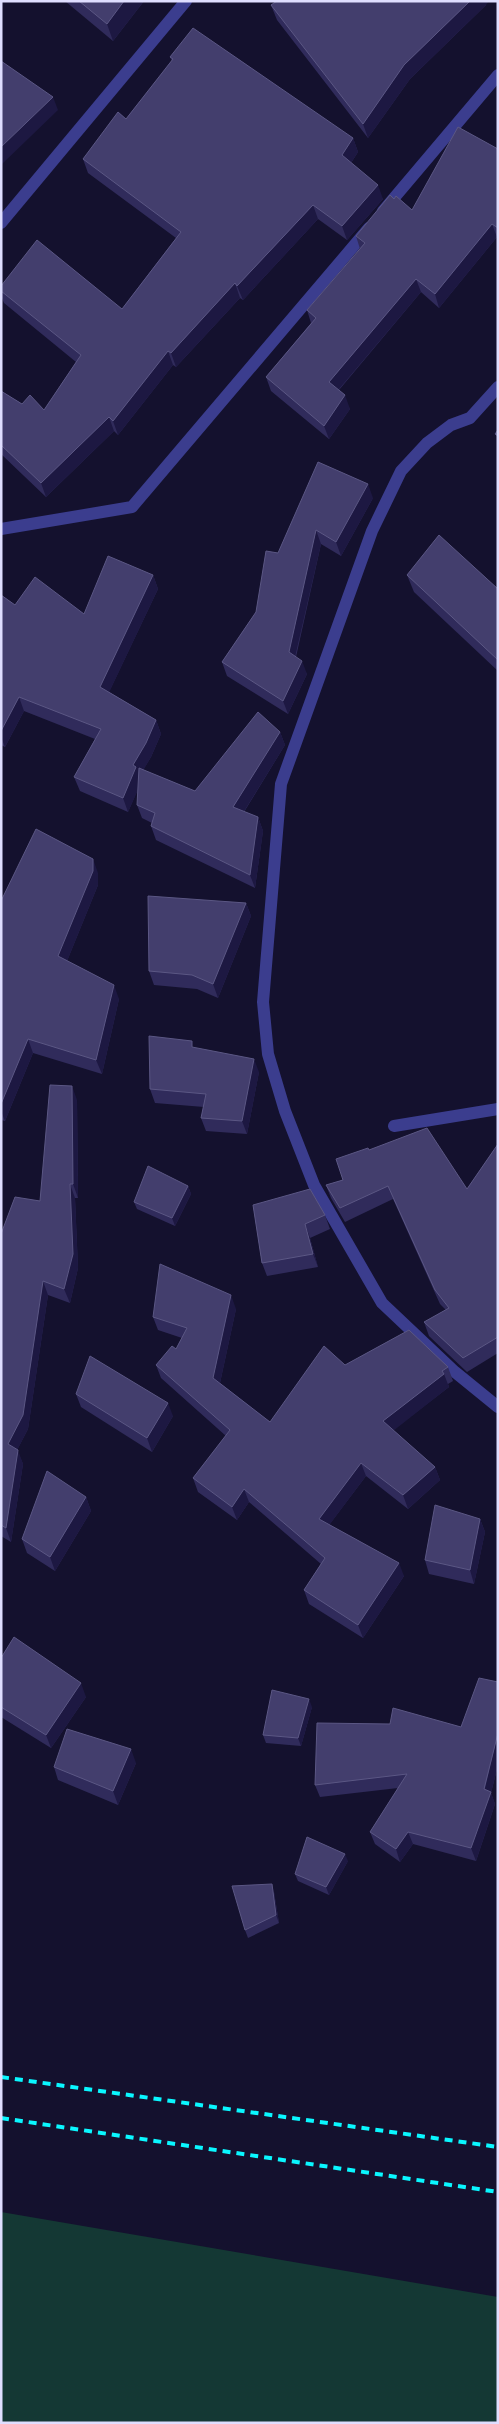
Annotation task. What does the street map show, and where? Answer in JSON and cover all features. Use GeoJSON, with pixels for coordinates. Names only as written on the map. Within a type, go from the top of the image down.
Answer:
{"type":"FeatureCollection","features":[{"type":"Feature","properties":{"kind":"street"},"geometry":{"type":"LineString","coordinates":[[1,223],[186,1]]}},
{"type":"Feature","properties":{"kind":"street"},"geometry":{"type":"LineString","coordinates":[[1,529],[132,507],[498,75]]}},
{"type":"Feature","properties":{"kind":"street"},"geometry":{"type":"LineString","coordinates":[[498,388],[470,418],[451,425],[427,443],[401,471],[372,532],[282,784],[263,1002],[268,1054],[285,1111],[310,1176],[377,1295],[382,1303],[455,1372],[498,1407]]}},
{"type":"Feature","properties":{"kind":"street"},"geometry":{"type":"LineString","coordinates":[[394,1126],[498,1109]]}},
{"type":"Feature","properties":{"kind":"green space"},"geometry":{"type":"Polygon","coordinates":[[[1,2212],[498,2297],[498,2423],[1,2423],[1,2212]]]}},
{"type":"Feature","properties":{"kind":"building"},"geometry":{"type":"Polygon","coordinates":[[[79,1],[124,1],[107,24],[79,1]]]}},
{"type":"Feature","properties":{"kind":"building"},"geometry":{"type":"Polygon","coordinates":[[[277,1],[470,1],[404,65],[363,124],[271,5],[277,1]]]}},
{"type":"Feature","properties":{"kind":"building"},"geometry":{"type":"Polygon","coordinates":[[[193,28],[353,138],[342,155],[378,185],[342,226],[313,205],[237,286],[235,283],[171,353],[168,351],[113,421],[109,417],[41,483],[1,445],[1,391],[22,404],[30,395],[44,410],[81,355],[1,291],[1,286],[37,240],[122,309],[181,232],[83,159],[118,112],[126,119],[173,59],[170,57],[193,28]]]}},
{"type":"Feature","properties":{"kind":"building"},"geometry":{"type":"Polygon","coordinates":[[[1,61],[53,97],[1,147],[1,61]]]}},
{"type":"Feature","properties":{"kind":"building"},"geometry":{"type":"Polygon","coordinates":[[[458,127],[498,149],[498,228],[492,224],[435,294],[416,279],[329,382],[345,395],[324,426],[266,377],[316,318],[307,310],[365,243],[356,236],[390,195],[394,199],[396,196],[412,210],[458,127]]]}},
{"type":"Feature","properties":{"kind":"building"},"geometry":{"type":"Polygon","coordinates":[[[318,462],[368,484],[336,542],[316,530],[289,652],[302,661],[283,701],[222,662],[256,612],[266,551],[278,553],[318,462]]]}},
{"type":"Feature","properties":{"kind":"building"},"geometry":{"type":"Polygon","coordinates":[[[439,535],[498,589],[498,660],[407,575],[439,535]]]}},
{"type":"Feature","properties":{"kind":"building"},"geometry":{"type":"Polygon","coordinates":[[[108,556],[153,575],[100,687],[156,720],[146,743],[133,765],[136,767],[123,798],[74,777],[101,729],[19,697],[1,731],[1,595],[15,605],[35,577],[84,614],[108,556]]]}},
{"type":"Feature","properties":{"kind":"building"},"geometry":{"type":"Polygon","coordinates":[[[258,712],[280,732],[233,807],[258,817],[250,875],[151,826],[155,813],[137,805],[139,768],[195,791],[258,712]]]}},
{"type":"Feature","properties":{"kind":"building"},"geometry":{"type":"Polygon","coordinates":[[[36,829],[93,859],[93,871],[58,956],[114,985],[96,1060],[28,1039],[1,1104],[1,901],[36,829]]]}},
{"type":"Feature","properties":{"kind":"building"},"geometry":{"type":"Polygon","coordinates":[[[148,896],[246,903],[213,984],[192,975],[149,971],[148,896]]]}},
{"type":"Feature","properties":{"kind":"building"},"geometry":{"type":"Polygon","coordinates":[[[149,1036],[192,1041],[192,1047],[254,1059],[242,1121],[201,1118],[206,1094],[150,1089],[149,1036]]]}},
{"type":"Feature","properties":{"kind":"building"},"geometry":{"type":"Polygon","coordinates":[[[50,1085],[72,1086],[73,1184],[70,1184],[73,1254],[64,1289],[43,1281],[23,1415],[8,1444],[18,1450],[6,1528],[1,1525],[1,1234],[15,1197],[40,1201],[50,1085]]]}},
{"type":"Feature","properties":{"kind":"building"},"geometry":{"type":"Polygon","coordinates":[[[427,1128],[467,1189],[498,1144],[498,1337],[463,1358],[424,1322],[449,1308],[435,1290],[388,1186],[340,1208],[326,1185],[343,1180],[336,1159],[368,1148],[369,1150],[427,1128]]]}},
{"type":"Feature","properties":{"kind":"building"},"geometry":{"type":"Polygon","coordinates":[[[148,1166],[188,1186],[172,1218],[134,1202],[148,1166]]]}},
{"type":"Feature","properties":{"kind":"building"},"geometry":{"type":"Polygon","coordinates":[[[310,1189],[325,1215],[305,1224],[313,1254],[262,1263],[253,1205],[310,1189]]]}},
{"type":"Feature","properties":{"kind":"building"},"geometry":{"type":"Polygon","coordinates":[[[160,1264],[231,1295],[213,1378],[270,1422],[324,1346],[345,1365],[409,1330],[448,1367],[442,1371],[444,1374],[383,1421],[435,1467],[403,1495],[361,1463],[319,1519],[399,1563],[358,1625],[304,1590],[325,1558],[244,1489],[232,1507],[193,1478],[230,1430],[156,1365],[172,1346],[176,1349],[187,1328],[153,1317],[160,1264]]]}},
{"type":"Feature","properties":{"kind":"building"},"geometry":{"type":"Polygon","coordinates":[[[90,1356],[168,1403],[147,1438],[76,1394],[90,1356]]]}},
{"type":"Feature","properties":{"kind":"building"},"geometry":{"type":"Polygon","coordinates":[[[47,1471],[86,1497],[50,1557],[22,1539],[47,1471]]]}},
{"type":"Feature","properties":{"kind":"building"},"geometry":{"type":"Polygon","coordinates":[[[435,1505],[480,1519],[470,1570],[425,1560],[435,1505]]]}},
{"type":"Feature","properties":{"kind":"building"},"geometry":{"type":"Polygon","coordinates":[[[14,1637],[81,1683],[46,1735],[1,1707],[1,1658],[14,1637]]]}},
{"type":"Feature","properties":{"kind":"building"},"geometry":{"type":"Polygon","coordinates":[[[479,1678],[498,1682],[498,1733],[484,1789],[491,1792],[471,1848],[408,1832],[396,1849],[370,1832],[407,1774],[315,1785],[317,1723],[390,1724],[393,1708],[461,1727],[479,1678]]]}},
{"type":"Feature","properties":{"kind":"building"},"geometry":{"type":"Polygon","coordinates":[[[272,1690],[309,1699],[298,1738],[263,1735],[272,1690]]]}},
{"type":"Feature","properties":{"kind":"building"},"geometry":{"type":"Polygon","coordinates":[[[67,1729],[131,1749],[113,1791],[54,1767],[67,1729]]]}},
{"type":"Feature","properties":{"kind":"building"},"geometry":{"type":"Polygon","coordinates":[[[307,1837],[345,1854],[326,1887],[295,1874],[307,1837]]]}},
{"type":"Feature","properties":{"kind":"building"},"geometry":{"type":"Polygon","coordinates":[[[272,1884],[276,1915],[245,1930],[232,1886],[272,1884]]]}},
{"type":"Feature","properties":{"kind":"railway"},"geometry":{"type":"LineString","coordinates":[[1,2077],[498,2147]]}},
{"type":"Feature","properties":{"kind":"railway"},"geometry":{"type":"LineString","coordinates":[[1,2118],[498,2192]]}}]}
